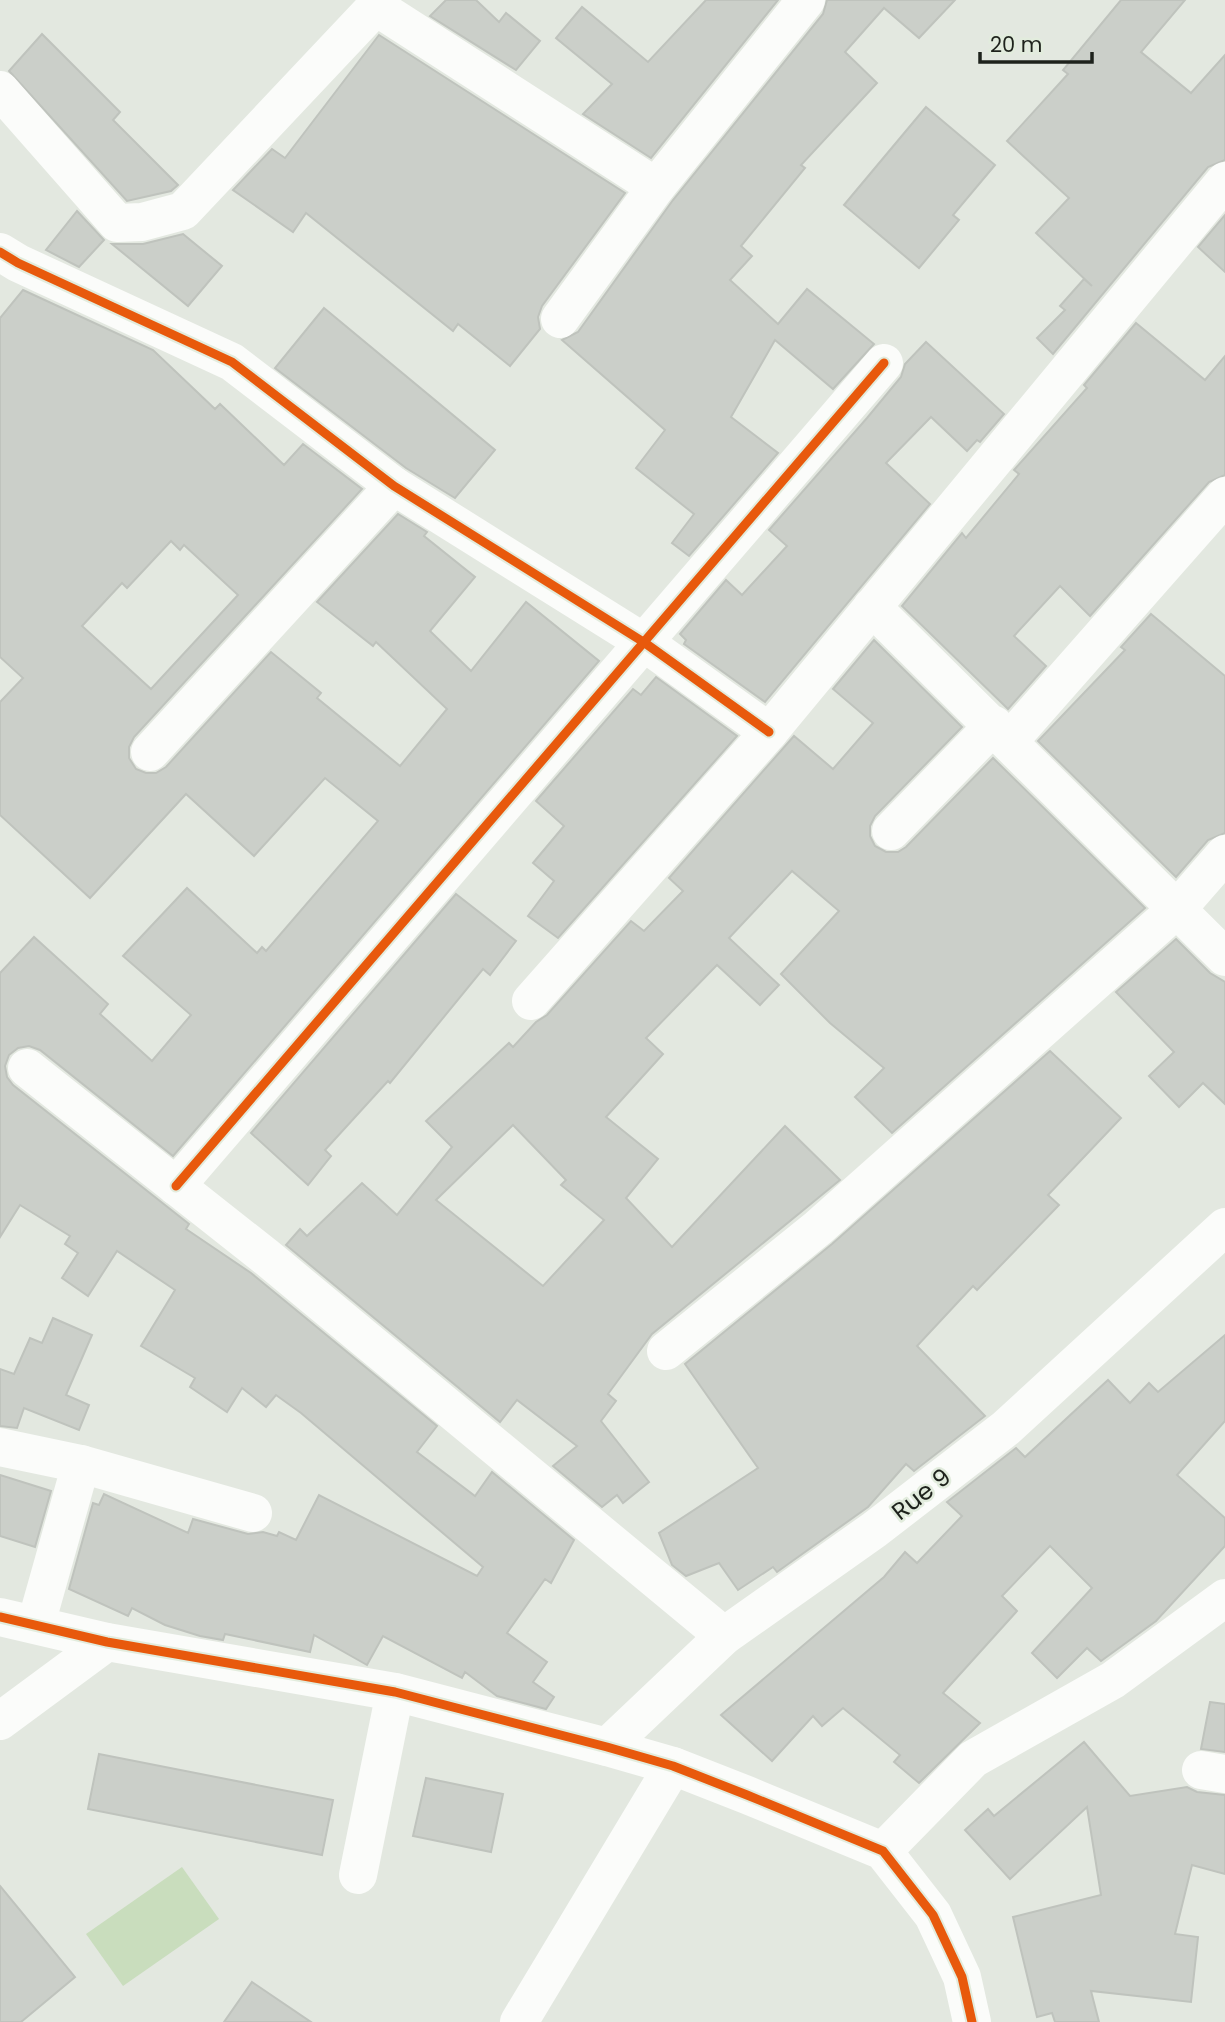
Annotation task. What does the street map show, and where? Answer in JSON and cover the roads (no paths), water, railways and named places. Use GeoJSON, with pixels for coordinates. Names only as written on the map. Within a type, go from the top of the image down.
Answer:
{"type":"FeatureCollection","features":[{"type":"Feature","properties":{"kind":"street"},"geometry":{"type":"LineString","coordinates":[[559,319],[656,187],[806,0]]}},
{"type":"Feature","properties":{"kind":"street"},"geometry":{"type":"LineString","coordinates":[[0,90],[117,223],[142,222],[183,212],[378,3],[656,187]]}},
{"type":"Feature","properties":{"kind":"street"},"geometry":{"type":"LineString","coordinates":[[531,1001],[769,732],[1225,181]]}},
{"type":"Feature","properties":{"kind":"street"},"geometry":{"type":"LineString","coordinates":[[6,265],[232,362],[394,486],[645,643],[769,732]]}},
{"type":"Feature","properties":{"kind":"street"},"geometry":{"type":"LineString","coordinates":[[176,1186],[884,363]]}},
{"type":"Feature","properties":{"kind":"street"},"geometry":{"type":"LineString","coordinates":[[150,752],[394,486]]}},
{"type":"Feature","properties":{"kind":"street"},"geometry":{"type":"LineString","coordinates":[[891,831],[1002,733],[1225,496]]}},
{"type":"Feature","properties":{"kind":"street"},"geometry":{"type":"LineString","coordinates":[[872,607],[1225,957]]}},
{"type":"Feature","properties":{"kind":"street"},"geometry":{"type":"LineString","coordinates":[[666,1351],[818,1228],[1178,908],[1225,854]]}},
{"type":"Feature","properties":{"kind":"street"},"geometry":{"type":"LineString","coordinates":[[27,1068],[265,1256],[724,1636]]}},
{"type":"Feature","properties":{"kind":"street","name":"Rue 9"},"geometry":{"type":"LineString","coordinates":[[607,1747],[724,1636],[874,1530],[1006,1428],[1225,1227]]}},
{"type":"Feature","properties":{"kind":"street"},"geometry":{"type":"LineString","coordinates":[[0,1447],[81,1464],[253,1513]]}},
{"type":"Feature","properties":{"kind":"street"},"geometry":{"type":"LineString","coordinates":[[81,1464],[18,1621],[107,1642],[395,1692],[607,1747],[673,1766],[883,1851],[933,1915],[962,1977],[972,2022]]}},
{"type":"Feature","properties":{"kind":"street"},"geometry":{"type":"LineString","coordinates":[[883,1851],[973,1759],[1113,1680],[1225,1598]]}},
{"type":"Feature","properties":{"kind":"street"},"geometry":{"type":"LineString","coordinates":[[0,1721],[107,1642]]}},
{"type":"Feature","properties":{"kind":"street"},"geometry":{"type":"LineString","coordinates":[[358,1875],[395,1692]]}},
{"type":"Feature","properties":{"kind":"street"},"geometry":{"type":"LineString","coordinates":[[519,2022],[673,1766]]}}]}
